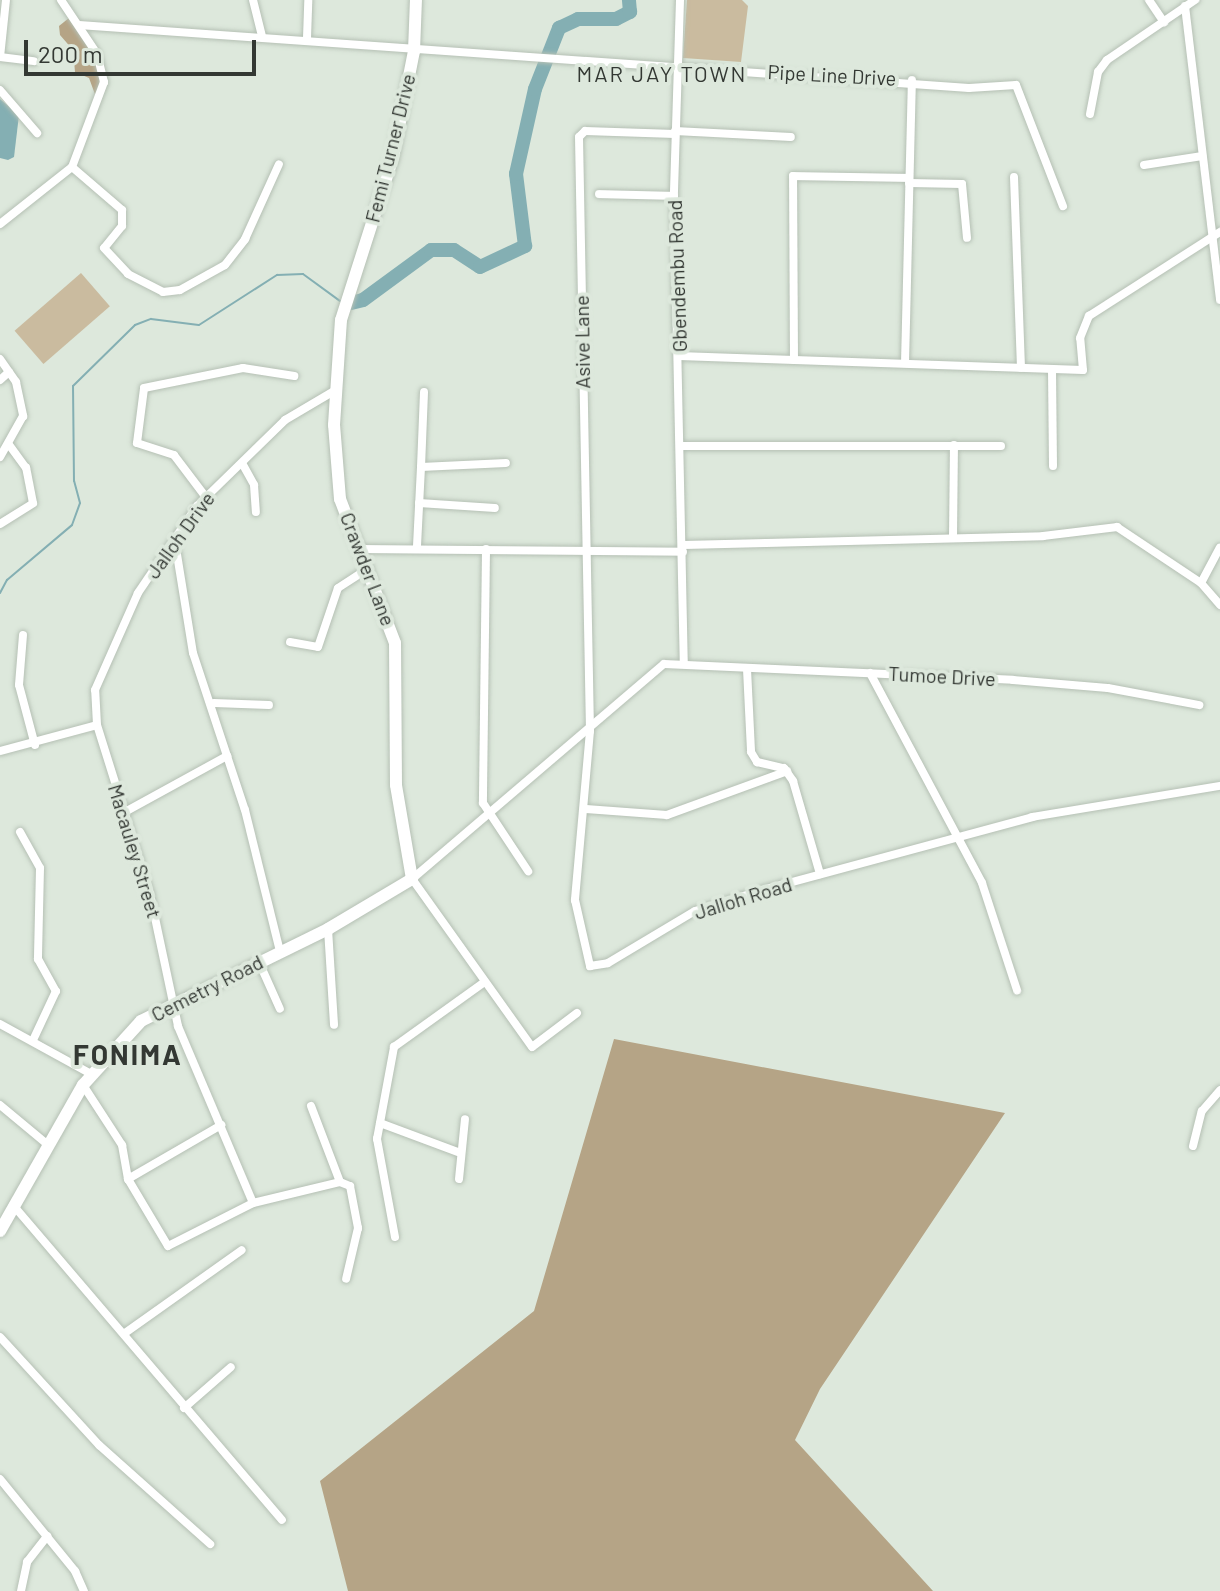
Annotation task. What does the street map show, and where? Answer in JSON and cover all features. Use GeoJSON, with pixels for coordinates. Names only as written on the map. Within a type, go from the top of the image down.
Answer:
{"type":"FeatureCollection","features":[{"type":"Feature","properties":{"kind":"street"},"geometry":{"type":"LineString","coordinates":[[6,0],[0,57],[34,61]]}},
{"type":"Feature","properties":{"kind":"street"},"geometry":{"type":"LineString","coordinates":[[0,224],[72,167],[104,82],[97,54],[61,0]]}},
{"type":"Feature","properties":{"kind":"street"},"geometry":{"type":"LineString","coordinates":[[253,0],[262,37]]}},
{"type":"Feature","properties":{"kind":"street"},"geometry":{"type":"LineString","coordinates":[[307,38],[308,0]]}},
{"type":"Feature","properties":{"kind":"street","name":"Femi Turner Drive"},"geometry":{"type":"LineString","coordinates":[[345,307],[393,157],[414,51],[416,0]]}},
{"type":"Feature","properties":{"kind":"street","name":"Gbendembu Road"},"geometry":{"type":"LineString","coordinates":[[680,0],[674,196],[682,446],[684,661]]}},
{"type":"Feature","properties":{"kind":"street"},"geometry":{"type":"LineString","coordinates":[[1149,0],[1164,22]]}},
{"type":"Feature","properties":{"kind":"street"},"geometry":{"type":"LineString","coordinates":[[1090,114],[1098,72],[1107,60],[1195,0]]}},
{"type":"Feature","properties":{"kind":"street"},"geometry":{"type":"LineString","coordinates":[[1185,6],[1202,156],[1215,233],[1220,300]]}},
{"type":"Feature","properties":{"kind":"street","name":"Pipe Line Drive"},"geometry":{"type":"LineString","coordinates":[[79,25],[307,38],[414,51],[912,80],[969,88],[1016,85],[1063,206]]}},
{"type":"Feature","properties":{"kind":"street"},"geometry":{"type":"LineString","coordinates":[[905,363],[912,80]]}},
{"type":"Feature","properties":{"kind":"street"},"geometry":{"type":"LineString","coordinates":[[0,90],[37,133]]}},
{"type":"Feature","properties":{"kind":"street"},"geometry":{"type":"LineString","coordinates":[[675,133],[791,137]]}},
{"type":"Feature","properties":{"kind":"street","name":"Asive Lane"},"geometry":{"type":"LineString","coordinates":[[585,550],[581,134],[675,133]]}},
{"type":"Feature","properties":{"kind":"street"},"geometry":{"type":"LineString","coordinates":[[1144,165],[1202,156]]}},
{"type":"Feature","properties":{"kind":"street"},"geometry":{"type":"LineString","coordinates":[[72,167],[126,217],[105,252],[142,285],[163,292],[198,284],[234,255],[279,164]]}},
{"type":"Feature","properties":{"kind":"street"},"geometry":{"type":"LineString","coordinates":[[794,360],[793,176],[962,184],[967,238]]}},
{"type":"Feature","properties":{"kind":"street"},"geometry":{"type":"LineString","coordinates":[[1014,177],[1021,368]]}},
{"type":"Feature","properties":{"kind":"street"},"geometry":{"type":"LineString","coordinates":[[599,194],[674,196]]}},
{"type":"Feature","properties":{"kind":"street"},"geometry":{"type":"LineString","coordinates":[[679,356],[1052,370],[1085,367],[1080,344],[1089,316],[1215,233]]}},
{"type":"Feature","properties":{"kind":"street","name":"Crawder Lane"},"geometry":{"type":"LineString","coordinates":[[345,307],[334,391],[335,479],[390,619],[400,670],[396,785],[412,879]]}},
{"type":"Feature","properties":{"kind":"street"},"geometry":{"type":"LineString","coordinates":[[0,359],[9,372],[23,416],[0,457]]}},
{"type":"Feature","properties":{"kind":"street"},"geometry":{"type":"LineString","coordinates":[[205,496],[174,455],[137,443],[144,388],[243,368],[294,376]]}},
{"type":"Feature","properties":{"kind":"street"},"geometry":{"type":"LineString","coordinates":[[1052,370],[1053,466]]}},
{"type":"Feature","properties":{"kind":"street"},"geometry":{"type":"LineString","coordinates":[[0,380],[9,372]]}},
{"type":"Feature","properties":{"kind":"street","name":"Jalloh Drive"},"geometry":{"type":"LineString","coordinates":[[97,725],[102,668],[138,593],[205,496],[285,420],[334,391]]}},
{"type":"Feature","properties":{"kind":"street"},"geometry":{"type":"LineString","coordinates":[[417,546],[424,392]]}},
{"type":"Feature","properties":{"kind":"street"},"geometry":{"type":"LineString","coordinates":[[0,524],[33,503],[26,468],[9,445]]}},
{"type":"Feature","properties":{"kind":"street"},"geometry":{"type":"LineString","coordinates":[[953,537],[954,445]]}},
{"type":"Feature","properties":{"kind":"street"},"geometry":{"type":"LineString","coordinates":[[682,446],[1001,446]]}},
{"type":"Feature","properties":{"kind":"street"},"geometry":{"type":"LineString","coordinates":[[242,463],[254,485],[256,512]]}},
{"type":"Feature","properties":{"kind":"street"},"geometry":{"type":"LineString","coordinates":[[421,467],[506,463]]}},
{"type":"Feature","properties":{"kind":"street"},"geometry":{"type":"LineString","coordinates":[[419,503],[495,508]]}},
{"type":"Feature","properties":{"kind":"street"},"geometry":{"type":"LineString","coordinates":[[361,549],[417,546],[684,549],[1096,530],[1132,533],[1201,583],[1220,605]]}},
{"type":"Feature","properties":{"kind":"street"},"geometry":{"type":"LineString","coordinates":[[175,542],[193,653],[214,703],[280,951]]}},
{"type":"Feature","properties":{"kind":"street"},"geometry":{"type":"LineString","coordinates":[[1201,583],[1220,548]]}},
{"type":"Feature","properties":{"kind":"street"},"geometry":{"type":"LineString","coordinates":[[486,549],[481,782],[490,817],[528,871]]}},
{"type":"Feature","properties":{"kind":"street","name":"Jalloh Road"},"geometry":{"type":"LineString","coordinates":[[585,550],[590,731],[586,809],[575,910],[590,966],[608,963],[695,911],[820,874],[1082,805],[1220,786]]}},
{"type":"Feature","properties":{"kind":"street"},"geometry":{"type":"LineString","coordinates":[[290,642],[318,647],[338,588],[369,568]]}},
{"type":"Feature","properties":{"kind":"street"},"geometry":{"type":"LineString","coordinates":[[23,635],[19,685],[35,745]]}},
{"type":"Feature","properties":{"kind":"street"},"geometry":{"type":"LineString","coordinates":[[577,1013],[532,1047],[483,983],[412,879],[490,817],[657,669],[684,661]]}},
{"type":"Feature","properties":{"kind":"street","name":"Tumoe Drive"},"geometry":{"type":"LineString","coordinates":[[684,661],[747,669],[870,673],[1108,688],[1199,705]]}},
{"type":"Feature","properties":{"kind":"street"},"geometry":{"type":"LineString","coordinates":[[747,669],[751,752],[757,762],[787,771]]}},
{"type":"Feature","properties":{"kind":"street"},"geometry":{"type":"LineString","coordinates":[[870,673],[982,883],[1017,990]]}},
{"type":"Feature","properties":{"kind":"street"},"geometry":{"type":"LineString","coordinates":[[214,703],[269,705]]}},
{"type":"Feature","properties":{"kind":"street"},"geometry":{"type":"LineString","coordinates":[[0,751],[35,745],[97,725]]}},
{"type":"Feature","properties":{"kind":"street","name":"Macauley Street"},"geometry":{"type":"LineString","coordinates":[[97,725],[159,928],[172,1003],[253,1203]]}},
{"type":"Feature","properties":{"kind":"street"},"geometry":{"type":"LineString","coordinates":[[123,813],[227,756]]}},
{"type":"Feature","properties":{"kind":"street"},"geometry":{"type":"LineString","coordinates":[[586,809],[667,815],[787,771]]}},
{"type":"Feature","properties":{"kind":"street"},"geometry":{"type":"LineString","coordinates":[[787,771],[820,874]]}},
{"type":"Feature","properties":{"kind":"street"},"geometry":{"type":"LineString","coordinates":[[20,832],[40,868],[38,959],[56,991],[34,1038]]}},
{"type":"Feature","properties":{"kind":"street","name":"Cemetry Road"},"geometry":{"type":"LineString","coordinates":[[0,1231],[47,1144],[87,1080],[130,1031],[172,1003],[328,929],[412,879]]}},
{"type":"Feature","properties":{"kind":"street"},"geometry":{"type":"LineString","coordinates":[[328,929],[334,1025]]}},
{"type":"Feature","properties":{"kind":"street"},"geometry":{"type":"LineString","coordinates":[[259,962],[280,1009]]}},
{"type":"Feature","properties":{"kind":"street"},"geometry":{"type":"LineString","coordinates":[[395,1237],[380,1123],[394,1047],[483,983]]}},
{"type":"Feature","properties":{"kind":"street"},"geometry":{"type":"LineString","coordinates":[[0,1024],[34,1038],[87,1080],[122,1145],[128,1179],[168,1246],[253,1203],[340,1182],[350,1186],[358,1228],[346,1279]]}},
{"type":"Feature","properties":{"kind":"street"},"geometry":{"type":"LineString","coordinates":[[1193,1146],[1202,1111],[1220,1090]]}},
{"type":"Feature","properties":{"kind":"street"},"geometry":{"type":"LineString","coordinates":[[0,1105],[47,1144]]}},
{"type":"Feature","properties":{"kind":"street"},"geometry":{"type":"LineString","coordinates":[[311,1106],[340,1182]]}},
{"type":"Feature","properties":{"kind":"street"},"geometry":{"type":"LineString","coordinates":[[459,1179],[458,1152],[465,1119]]}},
{"type":"Feature","properties":{"kind":"street"},"geometry":{"type":"LineString","coordinates":[[380,1123],[458,1152]]}},
{"type":"Feature","properties":{"kind":"street"},"geometry":{"type":"LineString","coordinates":[[128,1179],[221,1125]]}},
{"type":"Feature","properties":{"kind":"street"},"geometry":{"type":"LineString","coordinates":[[13,1205],[282,1520]]}},
{"type":"Feature","properties":{"kind":"street"},"geometry":{"type":"LineString","coordinates":[[125,1333],[242,1250]]}},
{"type":"Feature","properties":{"kind":"street"},"geometry":{"type":"LineString","coordinates":[[0,1337],[99,1445],[210,1544]]}},
{"type":"Feature","properties":{"kind":"street"},"geometry":{"type":"LineString","coordinates":[[184,1408],[231,1367]]}},
{"type":"Feature","properties":{"kind":"street"},"geometry":{"type":"LineString","coordinates":[[0,1479],[47,1536],[84,1591]]}},
{"type":"Feature","properties":{"kind":"street"},"geometry":{"type":"LineString","coordinates":[[21,1591],[27,1562],[47,1536]]}},
{"type":"Feature","properties":{"kind":"shaded area"},"geometry":{"type":"Polygon","coordinates":[[[687,0],[742,0],[748,6],[741,62],[683,58],[687,0]]]}},
{"type":"Feature","properties":{"kind":"shaded area"},"geometry":{"type":"Polygon","coordinates":[[[69,18],[103,68],[96,97],[89,78],[75,72],[73,50],[60,35],[59,26],[69,18]]]}},
{"type":"Feature","properties":{"kind":"shaded area"},"geometry":{"type":"Polygon","coordinates":[[[81,273],[110,306],[43,364],[15,331],[81,273]]]}},
{"type":"Feature","properties":{"kind":"shaded area"},"geometry":{"type":"Polygon","coordinates":[[[614,1039],[1005,1113],[820,1389],[795,1440],[933,1591],[348,1591],[320,1481],[534,1311],[614,1039]]]}},
{"type":"Feature","properties":{"kind":"water"},"geometry":{"type":"Polygon","coordinates":[[[0,99],[19,115],[14,157],[8,160],[0,158],[0,99]]]}},
{"type":"Feature","properties":{"kind":"waterway"},"geometry":{"type":"LineString","coordinates":[[347,304],[363,300],[431,250],[454,250],[480,267],[525,246],[516,174],[535,89],[559,28],[578,19],[616,19],[630,12],[629,0]]}},
{"type":"Feature","properties":{"kind":"waterway"},"geometry":{"type":"LineString","coordinates":[[0,593],[7,580],[72,525],[80,503],[74,481],[73,386],[135,325],[151,319],[199,325],[277,275],[303,274],[340,301]]}},
{"type":"Feature","properties":{"kind":"district","name":"MAR JAY TOWN"},"geometry":{"type":"Point","coordinates":[662,74]}},
{"type":"Feature","properties":{"kind":"district","name":"FONIMA"},"geometry":{"type":"Point","coordinates":[128,1054]}}]}
